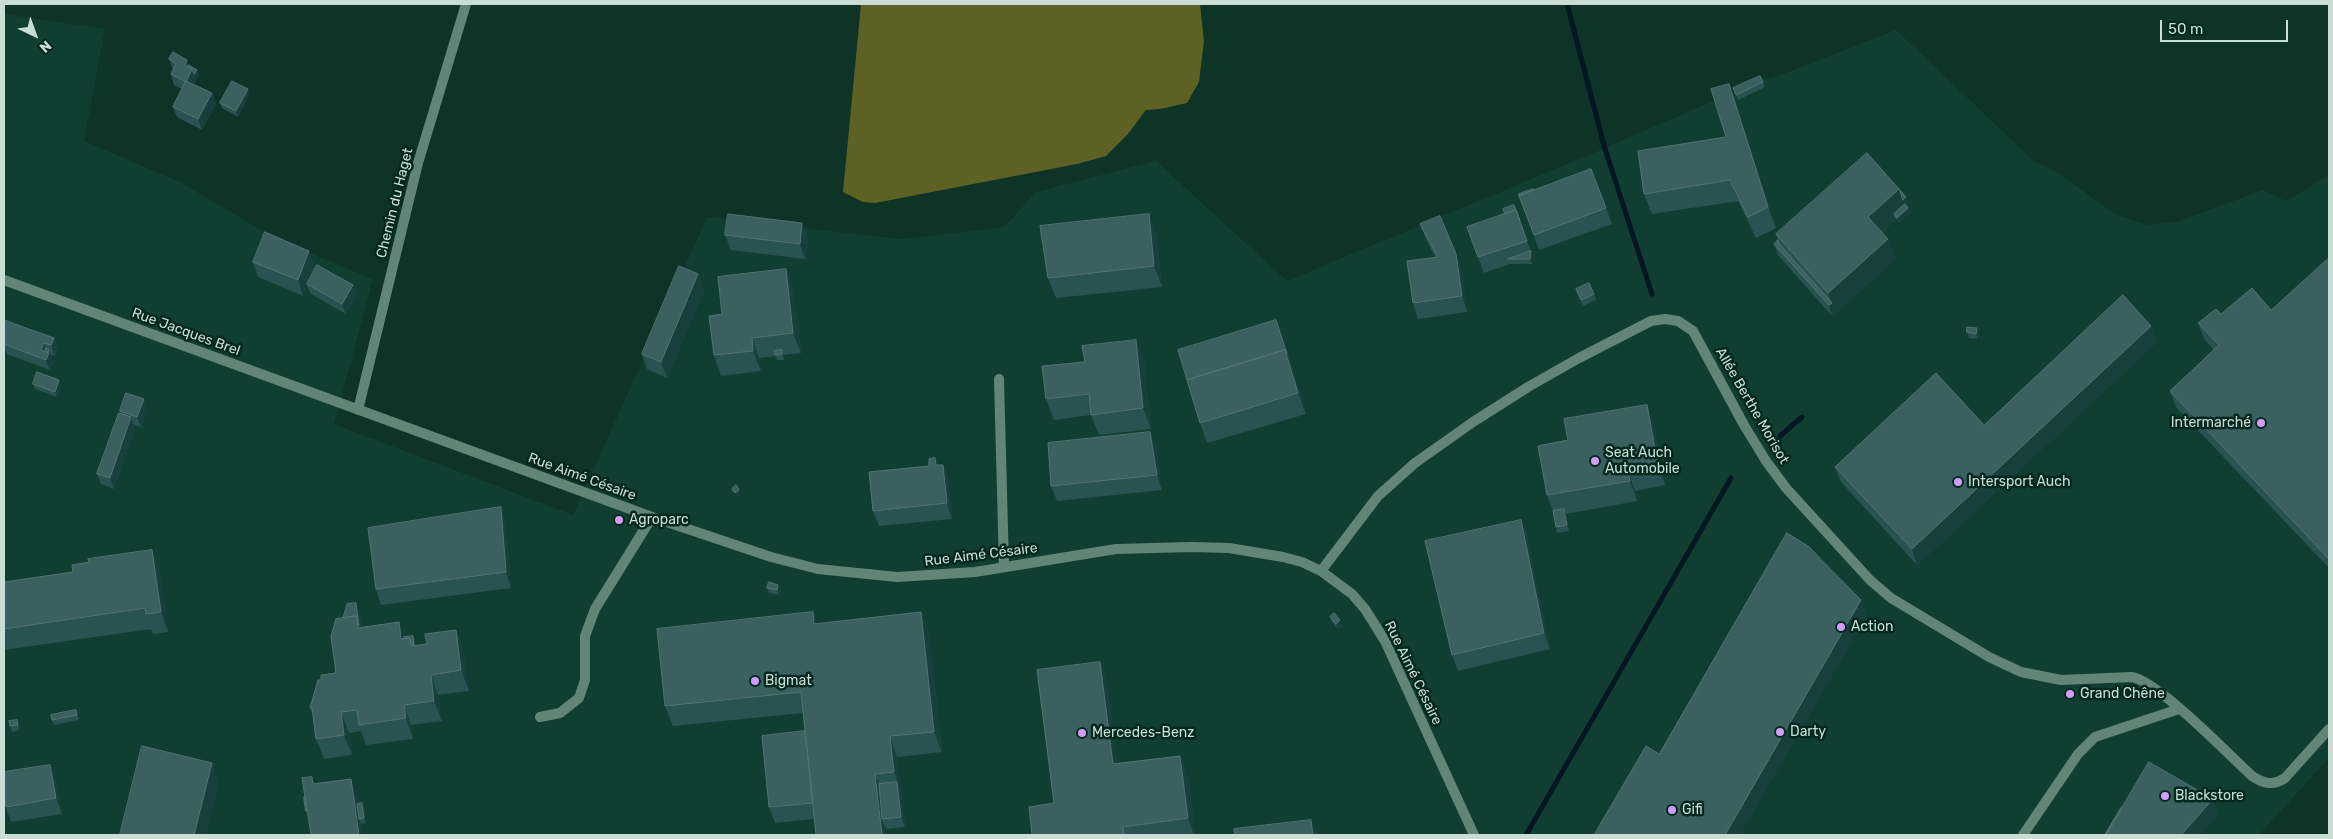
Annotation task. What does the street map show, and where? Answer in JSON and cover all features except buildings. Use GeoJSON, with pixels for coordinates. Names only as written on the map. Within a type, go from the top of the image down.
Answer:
{"type":"FeatureCollection","features":[{"type":"Feature","properties":{"kind":"street","name":"Chemin du Haget"},"geometry":{"type":"LineString","coordinates":[[358,410],[418,163],[466,4]]}},
{"type":"Feature","properties":{"kind":"street","name":"Rue Jacques Brel"},"geometry":{"type":"LineString","coordinates":[[4,280],[358,410]]}},
{"type":"Feature","properties":{"kind":"street","name":"Allée Berthe Morisot"},"geometry":{"type":"LineString","coordinates":[[1321,571],[1378,496],[1414,463],[1473,422],[1579,358],[1651,321],[1665,319],[1678,321],[1693,331],[1744,425],[1766,461],[1786,488],[1870,580],[1891,598],[1989,657],[2021,672],[2061,680],[2142,678],[2179,708],[2252,776],[2261,782],[2270,784],[2278,782],[2291,772],[2329,729]]}},
{"type":"Feature","properties":{"kind":"street"},"geometry":{"type":"LineString","coordinates":[[999,379],[1004,567]]}},
{"type":"Feature","properties":{"kind":"street","name":"Rue Aimé Césaire"},"geometry":{"type":"LineString","coordinates":[[358,410],[652,518],[771,557],[818,569],[897,577],[942,575],[1116,549],[1191,547],[1229,548],[1302,562],[1321,571],[1352,594],[1380,633],[1474,835]]}},
{"type":"Feature","properties":{"kind":"street"},"geometry":{"type":"LineString","coordinates":[[540,717],[560,713],[579,698],[585,680],[585,636],[595,609],[652,518]]}},
{"type":"Feature","properties":{"kind":"street"},"geometry":{"type":"LineString","coordinates":[[2023,835],[2078,754],[2090,741],[2179,708]]}},
{"type":"Feature","properties":{"kind":"shaded area"},"geometry":{"type":"Polygon","coordinates":[[[4,14],[105,29],[84,141],[180,182],[278,240],[373,279],[334,424],[573,515],[707,217],[902,239],[1004,227],[1036,192],[1156,161],[1287,281],[1596,152],[1761,80],[1778,76],[1896,30],[2035,162],[2055,171],[2118,216],[2148,225],[2177,222],[2263,190],[2286,201],[2329,175],[2329,758],[2259,835],[4,835],[4,14]]]}},
{"type":"Feature","properties":{"kind":"green space"},"geometry":{"type":"Polygon","coordinates":[[[861,4],[1200,4],[1204,41],[1199,82],[1187,103],[1146,110],[1128,134],[1106,156],[1077,164],[875,203],[863,202],[843,192],[861,4]]]}},
{"type":"Feature","properties":{"kind":"waterway"},"geometry":{"type":"LineString","coordinates":[[1567,4],[1605,149],[1652,294]]}},
{"type":"Feature","properties":{"kind":"waterway"},"geometry":{"type":"LineString","coordinates":[[1780,436],[1802,417]]}},
{"type":"Feature","properties":{"kind":"waterway"},"geometry":{"type":"LineString","coordinates":[[1526,835],[1731,478]]}},
{"type":"Feature","properties":{"kind":"place","name":"Intermarché"},"geometry":{"type":"Point","coordinates":[2261,423]}},
{"type":"Feature","properties":{"kind":"place","name":"Seat Auch Automobile"},"geometry":{"type":"Point","coordinates":[1595,461]}},
{"type":"Feature","properties":{"kind":"place","name":"Intersport Auch"},"geometry":{"type":"Point","coordinates":[1958,482]}},
{"type":"Feature","properties":{"kind":"place","name":"Agroparc"},"geometry":{"type":"Point","coordinates":[619,520]}},
{"type":"Feature","properties":{"kind":"place","name":"Action"},"geometry":{"type":"Point","coordinates":[1841,627]}},
{"type":"Feature","properties":{"kind":"place","name":"Bigmat"},"geometry":{"type":"Point","coordinates":[755,681]}},
{"type":"Feature","properties":{"kind":"place","name":"Grand Chêne"},"geometry":{"type":"Point","coordinates":[2070,694]}},
{"type":"Feature","properties":{"kind":"place","name":"Darty"},"geometry":{"type":"Point","coordinates":[1780,732]}},
{"type":"Feature","properties":{"kind":"place","name":"Mercedes-Benz"},"geometry":{"type":"Point","coordinates":[1082,733]}},
{"type":"Feature","properties":{"kind":"place","name":"Blackstore"},"geometry":{"type":"Point","coordinates":[2165,796]}},
{"type":"Feature","properties":{"kind":"place","name":"Gifi"},"geometry":{"type":"Point","coordinates":[1672,810]}}]}
